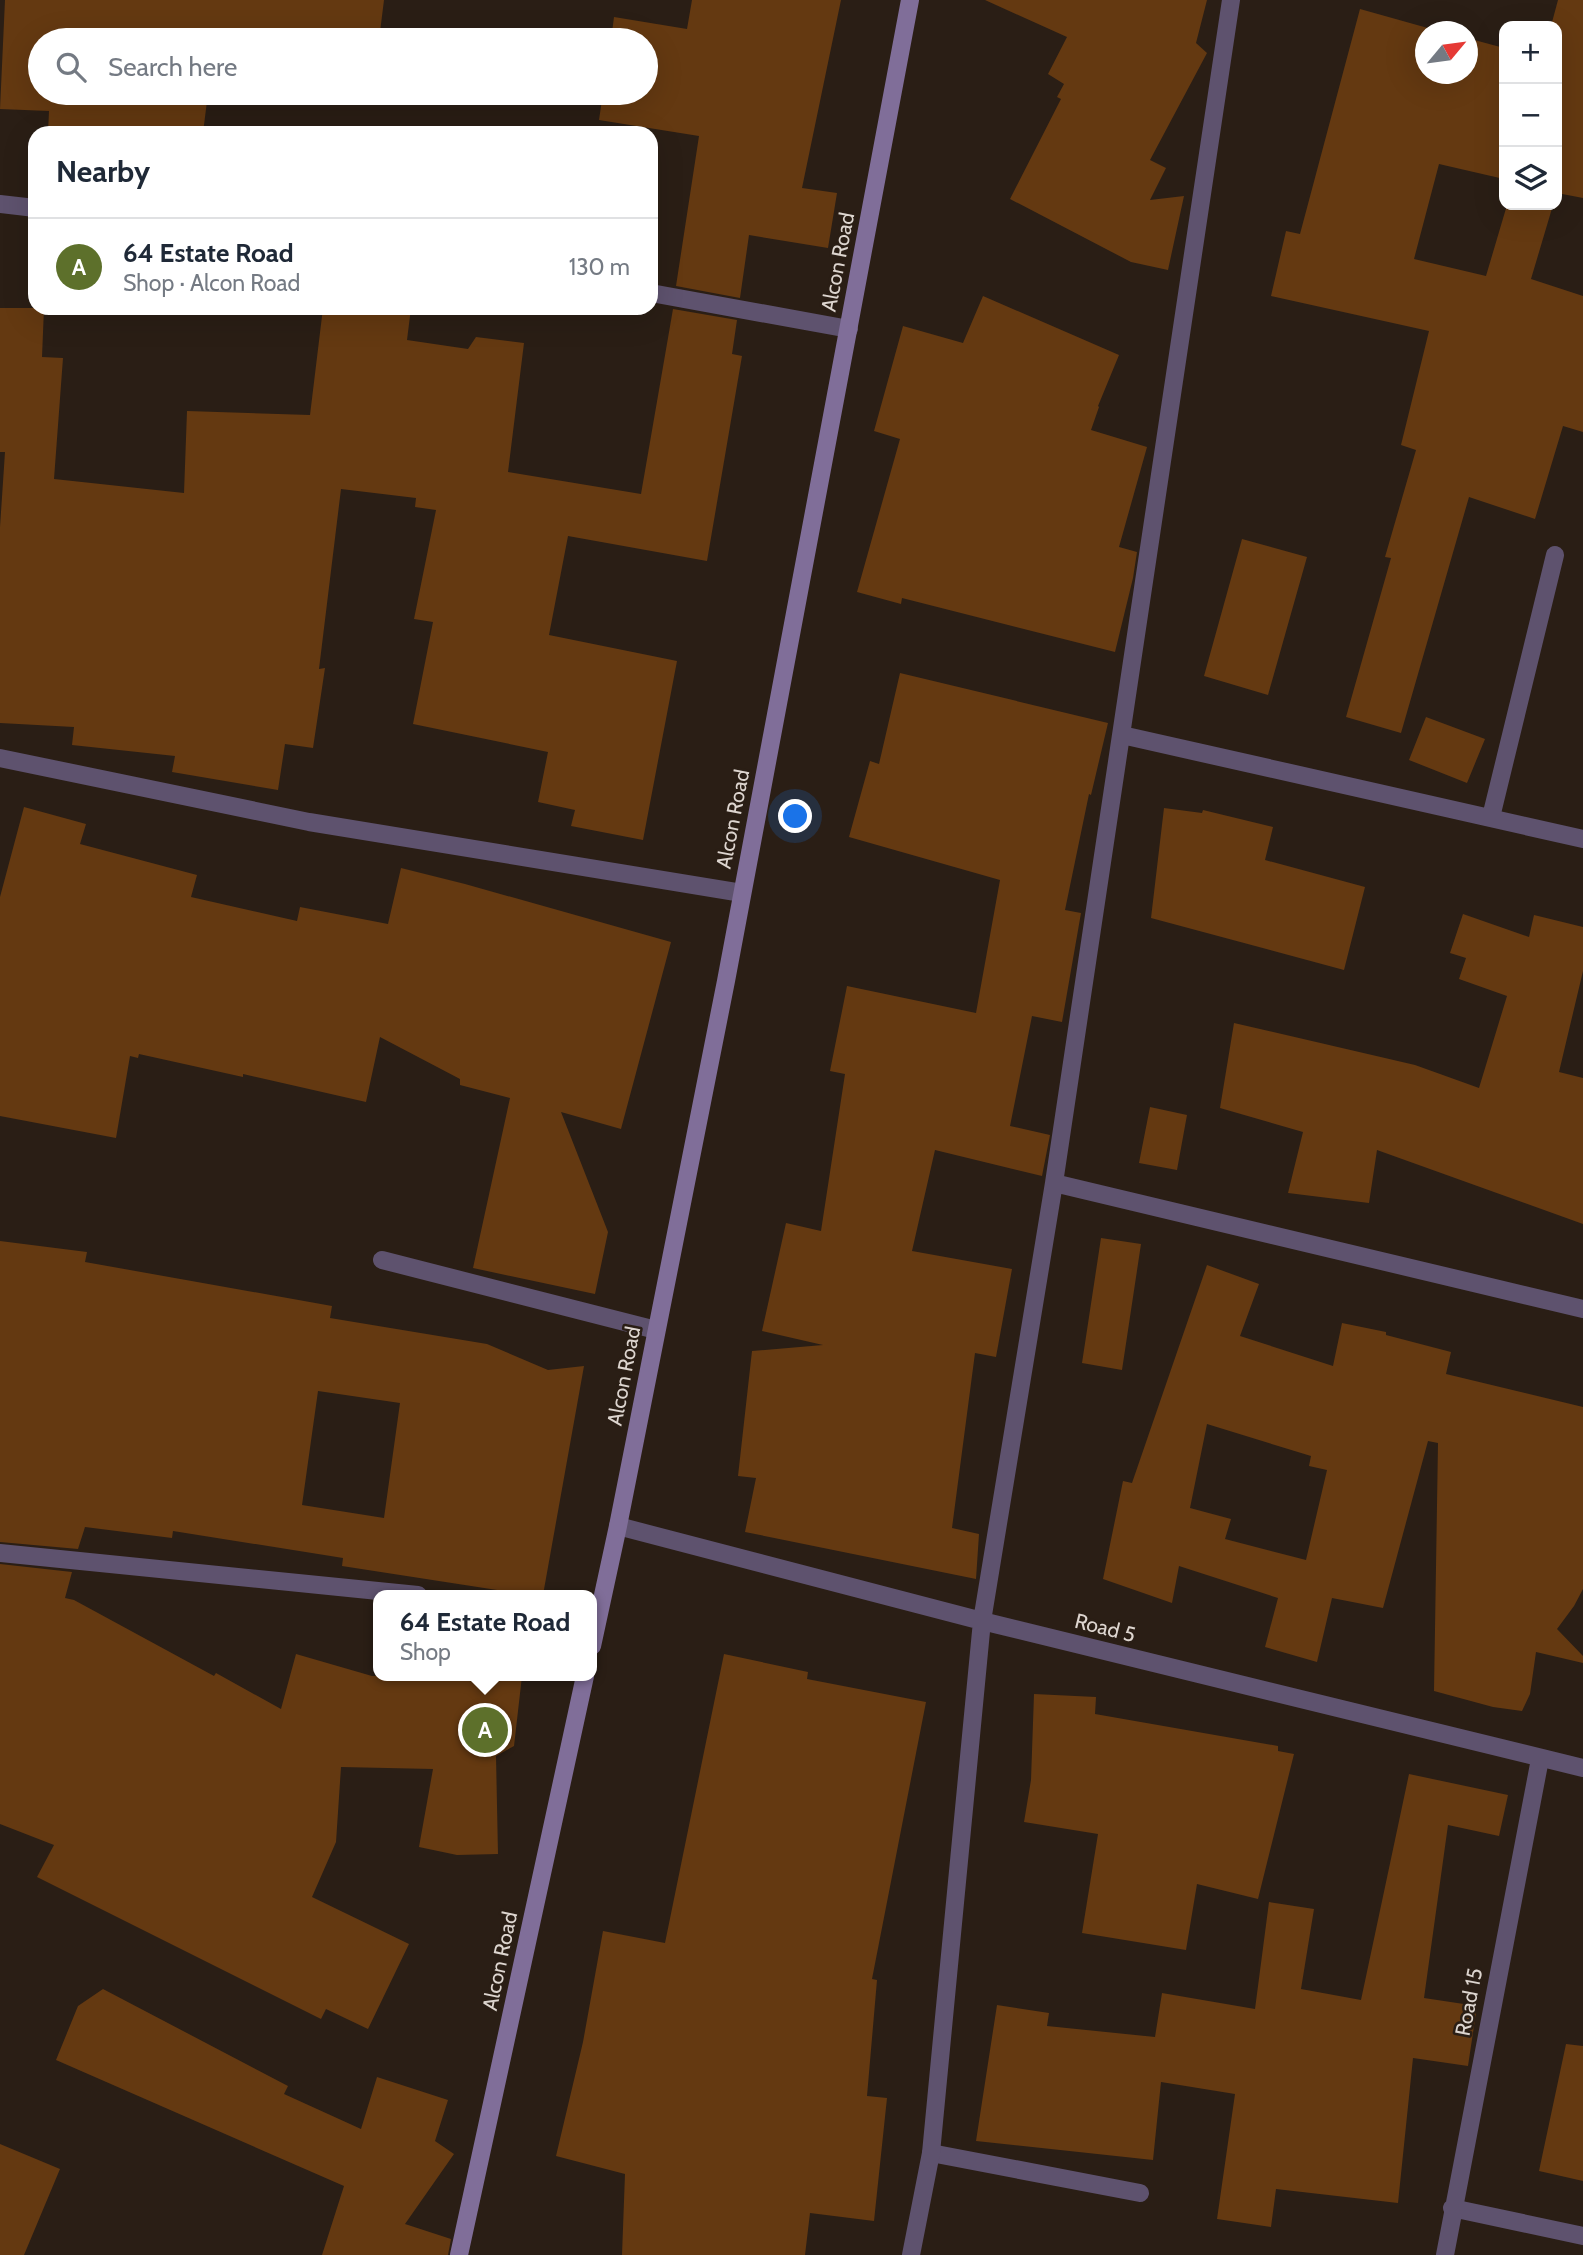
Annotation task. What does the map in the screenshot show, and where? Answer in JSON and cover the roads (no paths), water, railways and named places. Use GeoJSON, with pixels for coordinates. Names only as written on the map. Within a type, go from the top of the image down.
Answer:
{"type":"FeatureCollection","features":[{"type":"Feature","properties":{"kind":"main road","name":"Alcon Road"},"geometry":{"type":"LineString","coordinates":[[597,1605],[618,1526],[742,893],[909,0]]}},
{"type":"Feature","properties":{"kind":"main road","name":"Alcon Road"},"geometry":{"type":"LineString","coordinates":[[459,2255],[584,1681]]}},
{"type":"Feature","properties":{"kind":"street"},"geometry":{"type":"LineString","coordinates":[[911,2255],[931,2153],[982,1621],[1054,1183],[1231,0]]}},
{"type":"Feature","properties":{"kind":"street"},"geometry":{"type":"LineString","coordinates":[[0,204],[28,207]]}},
{"type":"Feature","properties":{"kind":"street"},"geometry":{"type":"LineString","coordinates":[[658,294],[849,329]]}},
{"type":"Feature","properties":{"kind":"street"},"geometry":{"type":"LineString","coordinates":[[1491,817],[1555,555]]}},
{"type":"Feature","properties":{"kind":"street"},"geometry":{"type":"LineString","coordinates":[[1122,735],[1583,839]]}},
{"type":"Feature","properties":{"kind":"street"},"geometry":{"type":"LineString","coordinates":[[0,758],[309,822],[742,893]]}},
{"type":"Feature","properties":{"kind":"street"},"geometry":{"type":"LineString","coordinates":[[1054,1183],[1583,1309]]}},
{"type":"Feature","properties":{"kind":"street"},"geometry":{"type":"LineString","coordinates":[[382,1260],[656,1330]]}},
{"type":"Feature","properties":{"kind":"street","name":"Road 5"},"geometry":{"type":"LineString","coordinates":[[618,1526],[982,1621],[1583,1768]]}},
{"type":"Feature","properties":{"kind":"street"},"geometry":{"type":"LineString","coordinates":[[0,1553],[373,1590]]}},
{"type":"Feature","properties":{"kind":"street","name":"Road 15"},"geometry":{"type":"LineString","coordinates":[[1445,2255],[1540,1759]]}},
{"type":"Feature","properties":{"kind":"street"},"geometry":{"type":"LineString","coordinates":[[931,2153],[1140,2193]]}},
{"type":"Feature","properties":{"kind":"street"},"geometry":{"type":"LineString","coordinates":[[1452,2208],[1583,2236]]}},
{"type":"Feature","properties":{"kind":"place","name":"64 Estate Road"},"geometry":{"type":"Point","coordinates":[485,1730]}}]}
